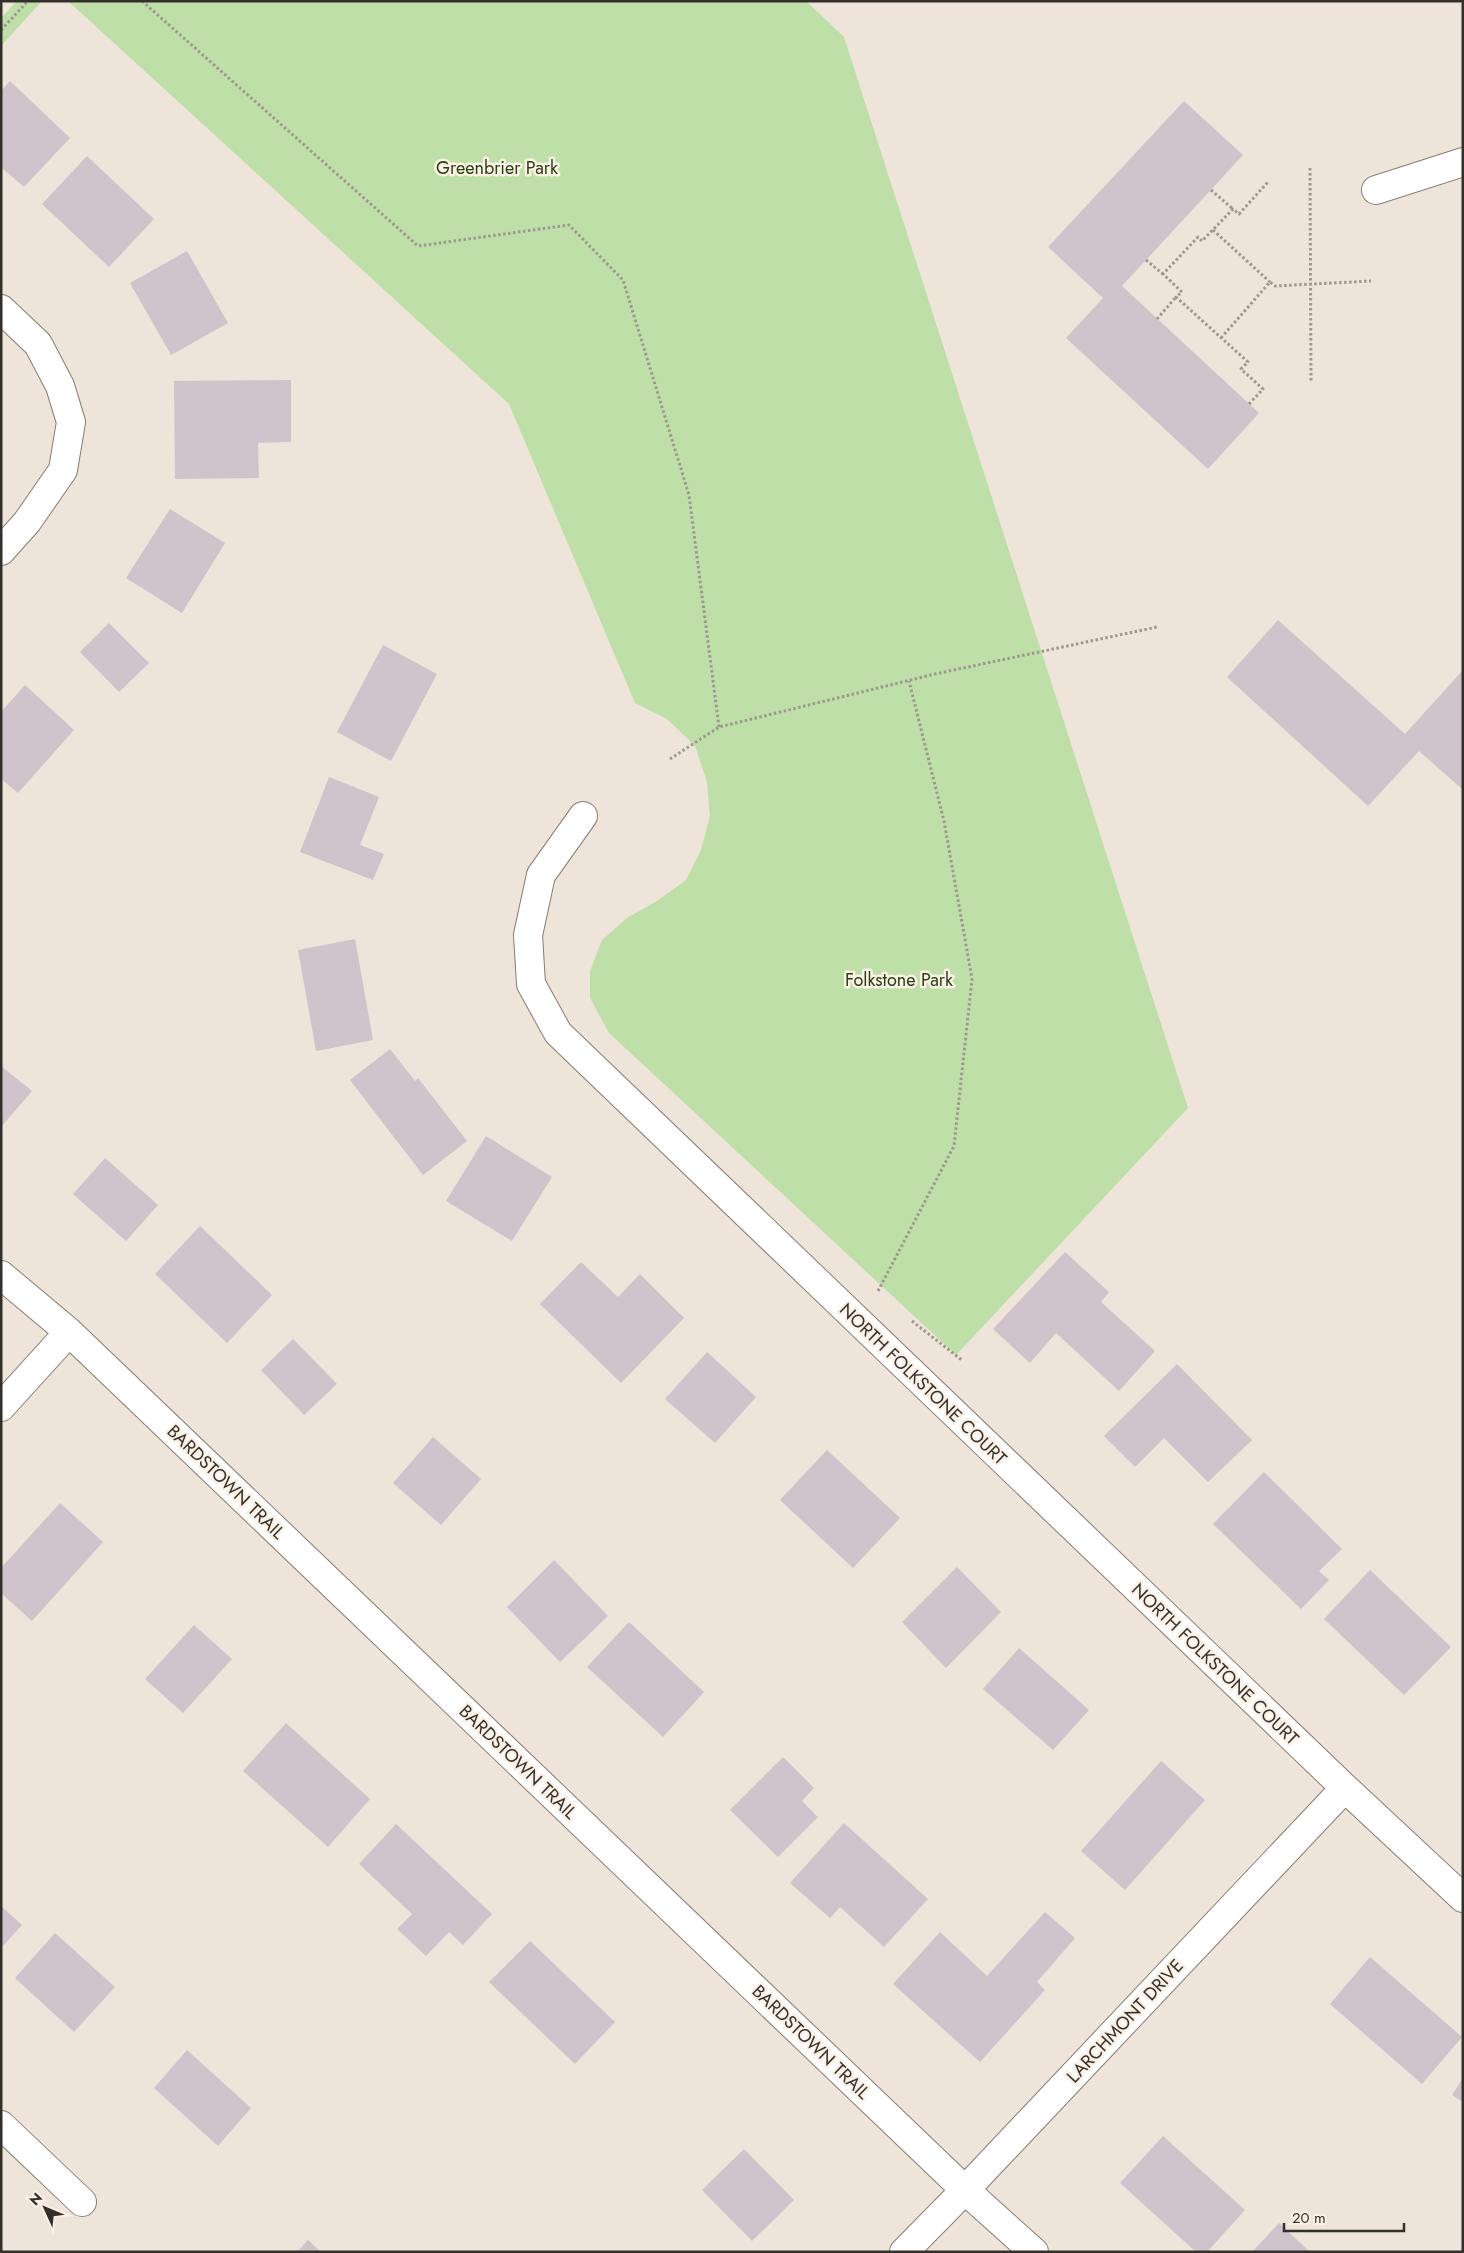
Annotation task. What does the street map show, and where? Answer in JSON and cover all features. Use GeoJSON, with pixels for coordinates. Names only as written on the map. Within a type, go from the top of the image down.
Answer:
{"type":"FeatureCollection","features":[{"type":"Feature","properties":{"kind":"street"},"geometry":{"type":"LineString","coordinates":[[1376,190],[1463,162]]}},
{"type":"Feature","properties":{"kind":"street"},"geometry":{"type":"LineString","coordinates":[[1,309],[38,344],[60,386],[71,422],[63,470],[27,522],[1,551]]}},
{"type":"Feature","properties":{"kind":"street","name":"NORTH FOLKSTONE COURT"},"geometry":{"type":"LineString","coordinates":[[583,816],[541,875],[528,935],[531,984],[558,1033],[1345,1788],[1463,1898]]}},
{"type":"Feature","properties":{"kind":"street","name":"BARDSTOWN TRAIL"},"geometry":{"type":"LineString","coordinates":[[1,1274],[69,1332],[965,2190],[1034,2252]]}},
{"type":"Feature","properties":{"kind":"street"},"geometry":{"type":"LineString","coordinates":[[1,1406],[69,1332]]}},
{"type":"Feature","properties":{"kind":"street","name":"LARCHMONT DRIVE"},"geometry":{"type":"LineString","coordinates":[[904,2252],[965,2190],[1345,1788]]}},
{"type":"Feature","properties":{"kind":"street"},"geometry":{"type":"LineString","coordinates":[[1,2125],[82,2202]]}},
{"type":"Feature","properties":{"kind":"path"},"geometry":{"type":"LineString","coordinates":[[1,30],[28,1]]}},
{"type":"Feature","properties":{"kind":"path"},"geometry":{"type":"LineString","coordinates":[[142,1],[418,246],[569,225],[622,280],[689,495],[719,727]]}},
{"type":"Feature","properties":{"kind":"path"},"geometry":{"type":"LineString","coordinates":[[1310,168],[1311,382]]}},
{"type":"Feature","properties":{"kind":"path"},"geometry":{"type":"LineString","coordinates":[[1211,190],[1239,214],[1268,182]]}},
{"type":"Feature","properties":{"kind":"path"},"geometry":{"type":"LineString","coordinates":[[1163,274],[1198,238],[1202,241],[1233,209]]}},
{"type":"Feature","properties":{"kind":"path"},"geometry":{"type":"LineString","coordinates":[[1213,230],[1275,286],[1371,281]]}},
{"type":"Feature","properties":{"kind":"path"},"geometry":{"type":"LineString","coordinates":[[1146,260],[1182,292],[1157,319]]}},
{"type":"Feature","properties":{"kind":"path"},"geometry":{"type":"LineString","coordinates":[[1221,338],[1270,282]]}},
{"type":"Feature","properties":{"kind":"path"},"geometry":{"type":"LineString","coordinates":[[1176,298],[1248,362],[1241,369],[1263,389],[1249,404]]}},
{"type":"Feature","properties":{"kind":"path"},"geometry":{"type":"LineString","coordinates":[[670,759],[719,727],[909,681],[1157,628]]}},
{"type":"Feature","properties":{"kind":"path"},"geometry":{"type":"LineString","coordinates":[[877,1293],[954,1146],[972,979],[944,821],[909,681]]}},
{"type":"Feature","properties":{"kind":"path"},"geometry":{"type":"LineString","coordinates":[[908,1318],[963,1361]]}},
{"type":"Feature","properties":{"kind":"green space"},"geometry":{"type":"Polygon","coordinates":[[[17,1],[42,1],[1,46],[1,18],[17,1]]]}},
{"type":"Feature","properties":{"kind":"green space","name":"Folkstone Park"},"geometry":{"type":"Polygon","coordinates":[[[68,1],[806,1],[844,37],[1188,1108],[956,1355],[609,1033],[590,998],[590,971],[602,940],[627,918],[657,901],[686,880],[701,850],[710,816],[707,782],[695,746],[667,719],[635,703],[509,404],[68,1]]]}},
{"type":"Feature","properties":{"kind":"building"},"geometry":{"type":"Polygon","coordinates":[[[10,81],[70,138],[24,187],[1,167],[1,91],[10,81]]]}},
{"type":"Feature","properties":{"kind":"building"},"geometry":{"type":"Polygon","coordinates":[[[1184,101],[1243,155],[1122,286],[1259,413],[1208,469],[1066,338],[1103,298],[1048,247],[1184,101]]]}},
{"type":"Feature","properties":{"kind":"building"},"geometry":{"type":"Polygon","coordinates":[[[87,156],[154,219],[109,267],[42,204],[87,156]]]}},
{"type":"Feature","properties":{"kind":"building"},"geometry":{"type":"Polygon","coordinates":[[[187,251],[228,323],[171,355],[130,283],[187,251]]]}},
{"type":"Feature","properties":{"kind":"building"},"geometry":{"type":"Polygon","coordinates":[[[291,380],[291,442],[258,443],[259,478],[175,479],[174,381],[291,380]]]}},
{"type":"Feature","properties":{"kind":"building"},"geometry":{"type":"Polygon","coordinates":[[[170,509],[225,543],[182,613],[126,578],[170,509]]]}},
{"type":"Feature","properties":{"kind":"building"},"geometry":{"type":"Polygon","coordinates":[[[1278,620],[1405,734],[1463,670],[1462,789],[1419,751],[1368,806],[1227,677],[1278,620]]]}},
{"type":"Feature","properties":{"kind":"building"},"geometry":{"type":"Polygon","coordinates":[[[109,623],[149,663],[119,692],[80,652],[109,623]]]}},
{"type":"Feature","properties":{"kind":"building"},"geometry":{"type":"Polygon","coordinates":[[[383,645],[437,674],[391,761],[337,732],[383,645]]]}},
{"type":"Feature","properties":{"kind":"building"},"geometry":{"type":"Polygon","coordinates":[[[25,685],[74,730],[18,793],[1,779],[1,712],[25,685]]]}},
{"type":"Feature","properties":{"kind":"building"},"geometry":{"type":"Polygon","coordinates":[[[329,777],[379,797],[360,845],[384,854],[373,880],[300,852],[329,777]]]}},
{"type":"Feature","properties":{"kind":"building"},"geometry":{"type":"Polygon","coordinates":[[[355,939],[373,1040],[316,1051],[298,950],[355,939]]]}},
{"type":"Feature","properties":{"kind":"building"},"geometry":{"type":"Polygon","coordinates":[[[390,1049],[415,1081],[418,1078],[467,1141],[423,1175],[350,1080],[390,1049]]]}},
{"type":"Feature","properties":{"kind":"building"},"geometry":{"type":"Polygon","coordinates":[[[1,1066],[32,1091],[1,1127],[1,1066]]]}},
{"type":"Feature","properties":{"kind":"building"},"geometry":{"type":"Polygon","coordinates":[[[486,1136],[552,1177],[512,1241],[446,1201],[486,1136]]]}},
{"type":"Feature","properties":{"kind":"building"},"geometry":{"type":"Polygon","coordinates":[[[105,1158],[158,1205],[126,1241],[73,1194],[105,1158]]]}},
{"type":"Feature","properties":{"kind":"building"},"geometry":{"type":"Polygon","coordinates":[[[200,1226],[272,1295],[227,1343],[155,1274],[200,1226]]]}},
{"type":"Feature","properties":{"kind":"building"},"geometry":{"type":"Polygon","coordinates":[[[1065,1252],[1109,1292],[1101,1302],[1155,1351],[1119,1391],[1056,1333],[1030,1363],[993,1329],[1065,1252]]]}},
{"type":"Feature","properties":{"kind":"building"},"geometry":{"type":"Polygon","coordinates":[[[581,1262],[618,1297],[640,1274],[684,1318],[621,1383],[540,1304],[581,1262]]]}},
{"type":"Feature","properties":{"kind":"building"},"geometry":{"type":"Polygon","coordinates":[[[293,1339],[337,1384],[304,1415],[261,1370],[293,1339]]]}},
{"type":"Feature","properties":{"kind":"building"},"geometry":{"type":"Polygon","coordinates":[[[707,1352],[756,1397],[715,1443],[665,1399],[707,1352]]]}},
{"type":"Feature","properties":{"kind":"building"},"geometry":{"type":"Polygon","coordinates":[[[1177,1364],[1252,1440],[1208,1482],[1164,1438],[1135,1467],[1104,1436],[1177,1364]]]}},
{"type":"Feature","properties":{"kind":"building"},"geometry":{"type":"Polygon","coordinates":[[[433,1437],[481,1479],[441,1525],[393,1483],[433,1437]]]}},
{"type":"Feature","properties":{"kind":"building"},"geometry":{"type":"Polygon","coordinates":[[[827,1450],[900,1518],[853,1568],[780,1500],[827,1450]]]}},
{"type":"Feature","properties":{"kind":"building"},"geometry":{"type":"Polygon","coordinates":[[[1264,1472],[1342,1549],[1319,1571],[1329,1580],[1301,1609],[1213,1524],[1264,1472]]]}},
{"type":"Feature","properties":{"kind":"building"},"geometry":{"type":"Polygon","coordinates":[[[60,1503],[103,1542],[32,1621],[1,1593],[1,1568],[60,1503]]]}},
{"type":"Feature","properties":{"kind":"building"},"geometry":{"type":"Polygon","coordinates":[[[554,1560],[608,1616],[560,1662],[507,1607],[554,1560]]]}},
{"type":"Feature","properties":{"kind":"building"},"geometry":{"type":"Polygon","coordinates":[[[957,1567],[1001,1612],[946,1668],[902,1622],[957,1567]]]}},
{"type":"Feature","properties":{"kind":"building"},"geometry":{"type":"Polygon","coordinates":[[[1370,1570],[1451,1647],[1404,1695],[1324,1619],[1370,1570]]]}},
{"type":"Feature","properties":{"kind":"building"},"geometry":{"type":"Polygon","coordinates":[[[629,1622],[704,1692],[663,1737],[587,1667],[629,1622]]]}},
{"type":"Feature","properties":{"kind":"building"},"geometry":{"type":"Polygon","coordinates":[[[194,1625],[232,1659],[183,1713],[145,1679],[194,1625]]]}},
{"type":"Feature","properties":{"kind":"building"},"geometry":{"type":"Polygon","coordinates":[[[1019,1648],[1089,1710],[1053,1750],[983,1689],[1019,1648]]]}},
{"type":"Feature","properties":{"kind":"building"},"geometry":{"type":"Polygon","coordinates":[[[286,1723],[370,1799],[328,1847],[243,1771],[286,1723]]]}},
{"type":"Feature","properties":{"kind":"building"},"geometry":{"type":"Polygon","coordinates":[[[783,1757],[814,1788],[802,1801],[818,1817],[778,1857],[730,1810],[783,1757]]]}},
{"type":"Feature","properties":{"kind":"building"},"geometry":{"type":"Polygon","coordinates":[[[1161,1761],[1205,1800],[1125,1890],[1081,1851],[1161,1761]]]}},
{"type":"Feature","properties":{"kind":"building"},"geometry":{"type":"Polygon","coordinates":[[[844,1823],[928,1899],[884,1947],[840,1907],[830,1918],[790,1883],[844,1823]]]}},
{"type":"Feature","properties":{"kind":"building"},"geometry":{"type":"Polygon","coordinates":[[[396,1824],[492,1914],[463,1945],[449,1932],[426,1956],[397,1929],[412,1914],[359,1864],[396,1824]]]}},
{"type":"Feature","properties":{"kind":"building"},"geometry":{"type":"Polygon","coordinates":[[[1,1906],[22,1925],[1,1948],[1,1906]]]}},
{"type":"Feature","properties":{"kind":"building"},"geometry":{"type":"Polygon","coordinates":[[[1045,1912],[1075,1938],[1037,1982],[1045,1990],[980,2062],[893,1984],[940,1932],[987,1976],[1045,1912]]]}},
{"type":"Feature","properties":{"kind":"building"},"geometry":{"type":"Polygon","coordinates":[[[55,1933],[115,1987],[74,2032],[15,1978],[55,1933]]]}},
{"type":"Feature","properties":{"kind":"building"},"geometry":{"type":"Polygon","coordinates":[[[530,1941],[615,2022],[575,2064],[489,1982],[530,1941]]]}},
{"type":"Feature","properties":{"kind":"building"},"geometry":{"type":"Polygon","coordinates":[[[1370,1957],[1462,2037],[1422,2084],[1330,2004],[1370,1957]]]}},
{"type":"Feature","properties":{"kind":"building"},"geometry":{"type":"Polygon","coordinates":[[[187,2050],[251,2108],[218,2146],[154,2088],[187,2050]]]}},
{"type":"Feature","properties":{"kind":"building"},"geometry":{"type":"Polygon","coordinates":[[[1463,2078],[1463,2102],[1452,2095],[1463,2078]]]}},
{"type":"Feature","properties":{"kind":"building"},"geometry":{"type":"Polygon","coordinates":[[[1163,2136],[1245,2210],[1207,2252],[1196,2252],[1120,2183],[1163,2136]]]}},
{"type":"Feature","properties":{"kind":"building"},"geometry":{"type":"Polygon","coordinates":[[[744,2149],[794,2200],[752,2241],[702,2190],[744,2149]]]}},
{"type":"Feature","properties":{"kind":"building"},"geometry":{"type":"Polygon","coordinates":[[[1279,2223],[1310,2252],[1252,2252],[1279,2223]]]}},
{"type":"Feature","properties":{"kind":"building"},"geometry":{"type":"Polygon","coordinates":[[[308,2240],[321,2252],[297,2252],[308,2240]]]}},
{"type":"Feature","properties":{"kind":"park label","name":"Greenbrier Park"},"geometry":{"type":"Point","coordinates":[497,168]}}]}
